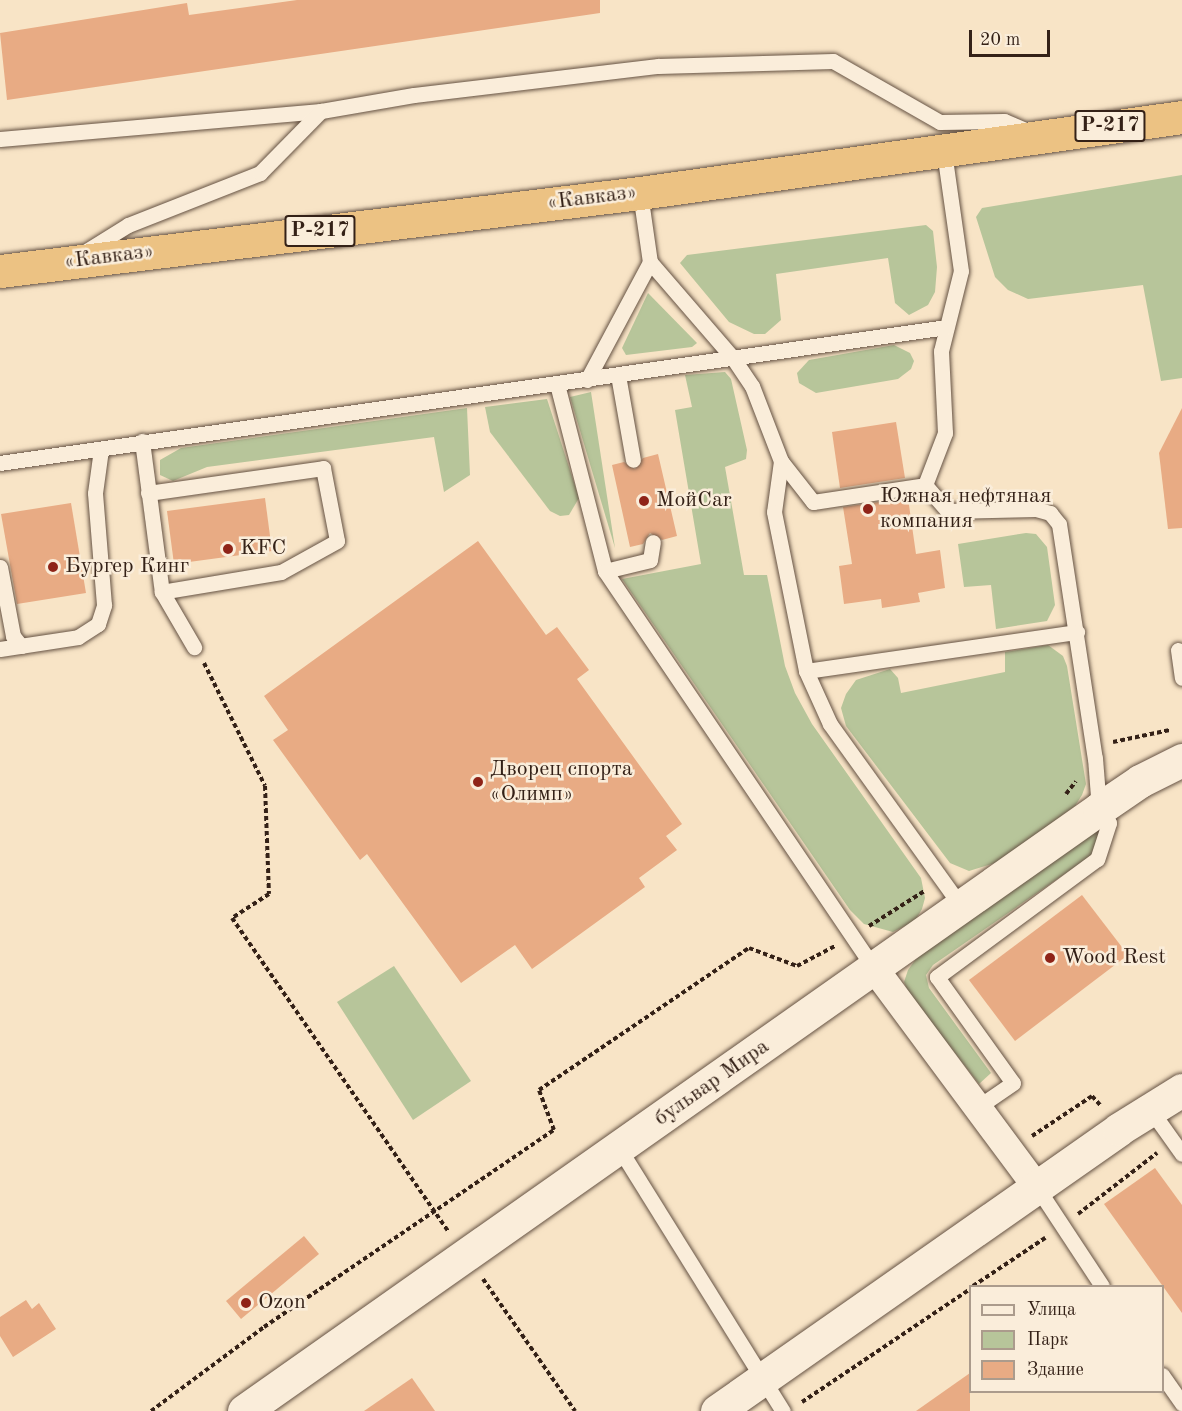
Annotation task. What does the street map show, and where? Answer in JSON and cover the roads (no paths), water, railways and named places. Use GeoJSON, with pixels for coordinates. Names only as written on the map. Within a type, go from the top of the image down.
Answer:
{"type":"FeatureCollection","features":[{"type":"Feature","properties":{"kind":"highway","name":"«Кавказ»"},"geometry":{"type":"LineString","coordinates":[[0,271],[640,193],[1182,117]]}},
{"type":"Feature","properties":{"kind":"street","name":"бульвар Мира"},"geometry":{"type":"LineString","coordinates":[[244,1411],[465,1252],[619,1148],[1099,808],[1140,781],[1182,760]]}},
{"type":"Feature","properties":{"kind":"street"},"geometry":{"type":"LineString","coordinates":[[874,968],[975,1109],[1038,1189]]}},
{"type":"Feature","properties":{"kind":"street"},"geometry":{"type":"LineString","coordinates":[[717,1411],[1150,1109],[1182,1090]]}},
{"type":"Feature","properties":{"kind":"lane"},"geometry":{"type":"LineString","coordinates":[[0,139],[321,111],[414,95],[658,66],[833,61],[940,122],[1004,121],[1038,136]]}},
{"type":"Feature","properties":{"kind":"lane"},"geometry":{"type":"LineString","coordinates":[[70,262],[128,225],[260,173],[321,111]]}},
{"type":"Feature","properties":{"kind":"lane"},"geometry":{"type":"LineString","coordinates":[[925,485],[945,433],[941,351],[961,271],[944,152]]}},
{"type":"Feature","properties":{"kind":"lane"},"geometry":{"type":"LineString","coordinates":[[640,193],[650,262],[733,358],[752,386],[781,461],[813,502],[925,485]]}},
{"type":"Feature","properties":{"kind":"lane"},"geometry":{"type":"LineString","coordinates":[[587,380],[650,262]]}},
{"type":"Feature","properties":{"kind":"lane"},"geometry":{"type":"LineString","coordinates":[[0,463],[946,327]]}},
{"type":"Feature","properties":{"kind":"lane"},"geometry":{"type":"LineString","coordinates":[[618,375],[633,460]]}},
{"type":"Feature","properties":{"kind":"lane"},"geometry":{"type":"LineString","coordinates":[[557,384],[605,571],[874,968]]}},
{"type":"Feature","properties":{"kind":"lane"},"geometry":{"type":"LineString","coordinates":[[142,441],[162,592],[194,647]]}},
{"type":"Feature","properties":{"kind":"lane"},"geometry":{"type":"LineString","coordinates":[[0,649],[78,637],[98,624],[104,605],[95,493],[100,449]]}},
{"type":"Feature","properties":{"kind":"lane"},"geometry":{"type":"LineString","coordinates":[[781,461],[774,512],[806,671],[830,724],[961,906]]}},
{"type":"Feature","properties":{"kind":"lane"},"geometry":{"type":"LineString","coordinates":[[148,493],[323,468],[337,542],[281,572],[162,592]]}},
{"type":"Feature","properties":{"kind":"lane"},"geometry":{"type":"LineString","coordinates":[[925,485],[948,511],[1036,509],[1050,513],[1059,525],[1095,758],[1099,808],[1109,823],[1097,859],[937,977],[1013,1083],[975,1109]]}},
{"type":"Feature","properties":{"kind":"lane"},"geometry":{"type":"LineString","coordinates":[[605,571],[650,560],[653,542]]}},
{"type":"Feature","properties":{"kind":"lane"},"geometry":{"type":"LineString","coordinates":[[0,567],[13,636],[21,646]]}},
{"type":"Feature","properties":{"kind":"lane"},"geometry":{"type":"LineString","coordinates":[[806,671],[1077,632]]}},
{"type":"Feature","properties":{"kind":"lane"},"geometry":{"type":"LineString","coordinates":[[1178,650],[1182,678]]}},
{"type":"Feature","properties":{"kind":"lane"},"geometry":{"type":"LineString","coordinates":[[1150,1109],[1182,1154]]}},
{"type":"Feature","properties":{"kind":"lane"},"geometry":{"type":"LineString","coordinates":[[619,1148],[761,1381],[783,1411]]}},
{"type":"Feature","properties":{"kind":"lane"},"geometry":{"type":"LineString","coordinates":[[1038,1189],[1100,1285]]}},
{"type":"Feature","properties":{"kind":"lane"},"geometry":{"type":"LineString","coordinates":[[1164,1378],[1182,1404]]}},
{"type":"Feature","properties":{"kind":"place","name":"МойCar"},"geometry":{"type":"Point","coordinates":[644,501]}},
{"type":"Feature","properties":{"kind":"place","name":"Южная нефтяная компания"},"geometry":{"type":"Point","coordinates":[868,509]}},
{"type":"Feature","properties":{"kind":"place","name":"KFC"},"geometry":{"type":"Point","coordinates":[228,549]}},
{"type":"Feature","properties":{"kind":"place","name":"Бургер Кинг"},"geometry":{"type":"Point","coordinates":[53,567]}},
{"type":"Feature","properties":{"kind":"place","name":"Дворец спорта «Олимп»"},"geometry":{"type":"Point","coordinates":[478,782]}},
{"type":"Feature","properties":{"kind":"place","name":"Wood Rest"},"geometry":{"type":"Point","coordinates":[1050,958]}},
{"type":"Feature","properties":{"kind":"place","name":"Ozon"},"geometry":{"type":"Point","coordinates":[246,1303]}}]}
